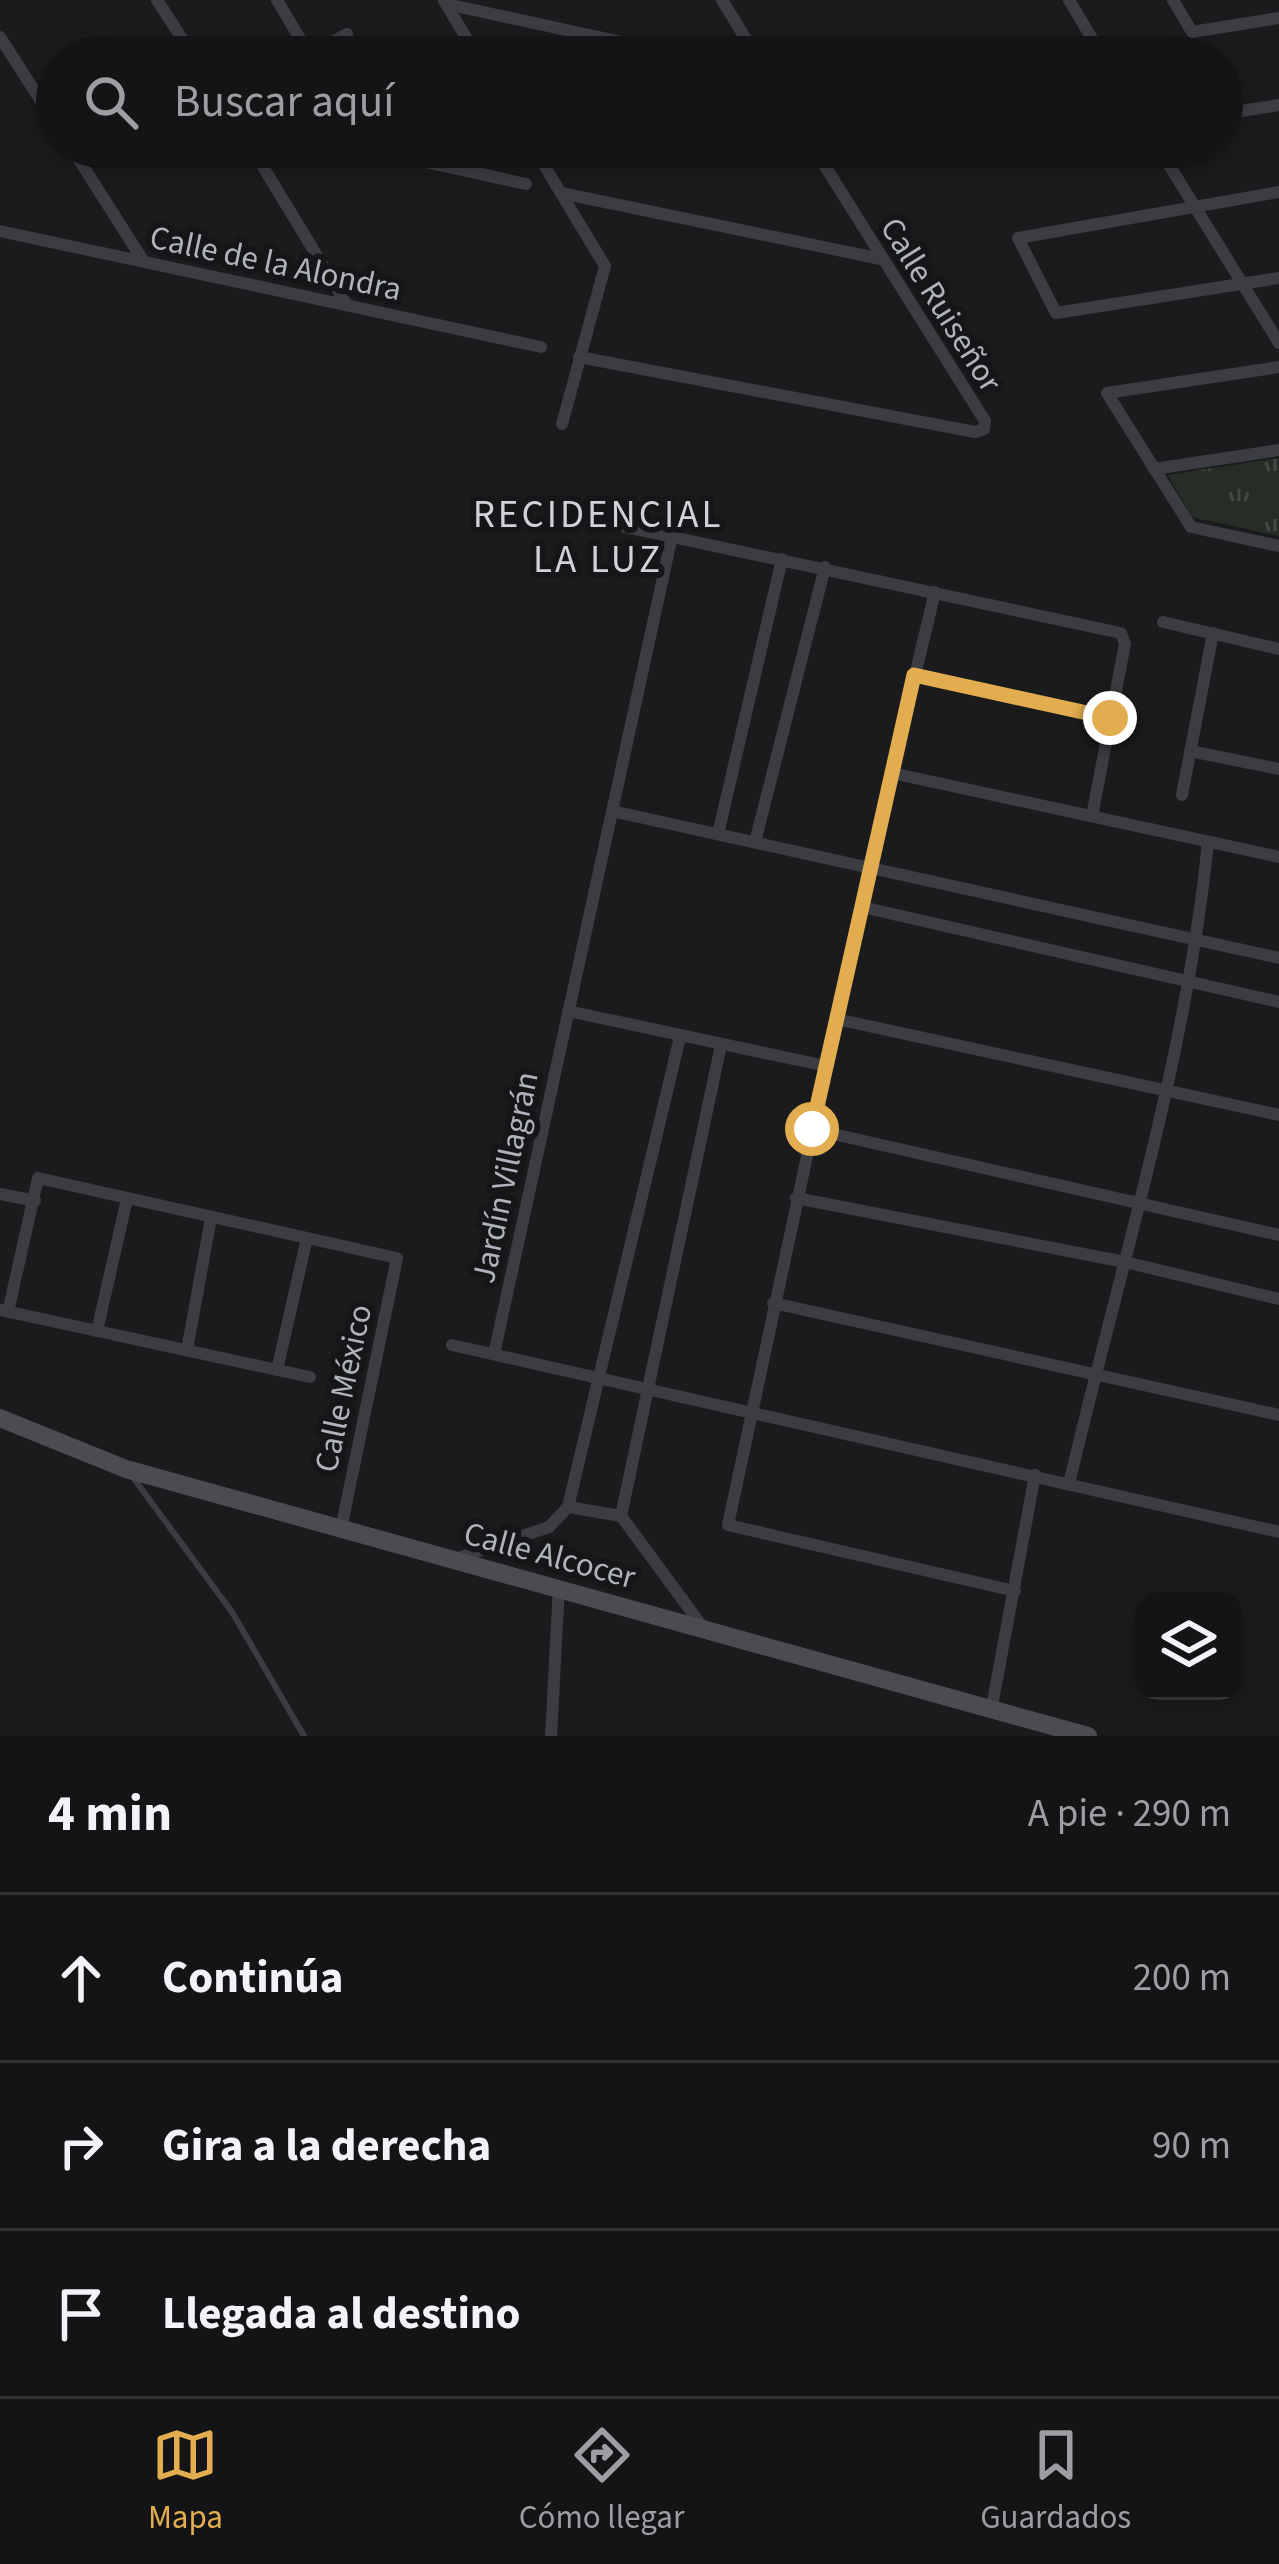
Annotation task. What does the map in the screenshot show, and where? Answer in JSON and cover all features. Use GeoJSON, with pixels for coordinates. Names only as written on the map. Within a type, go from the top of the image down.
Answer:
{"type":"FeatureCollection","features":[{"type":"Feature","properties":{"kind":"street"},"geometry":{"type":"LineString","coordinates":[[157,0],[180,36]]}},
{"type":"Feature","properties":{"kind":"street"},"geometry":{"type":"LineString","coordinates":[[277,0],[298,36]]}},
{"type":"Feature","properties":{"kind":"street"},"geometry":{"type":"LineString","coordinates":[[722,0],[744,36]]}},
{"type":"Feature","properties":{"kind":"street"},"geometry":{"type":"LineString","coordinates":[[1069,0],[1091,36]]}},
{"type":"Feature","properties":{"kind":"street"},"geometry":{"type":"LineString","coordinates":[[1174,0],[1192,32],[1279,18]]}},
{"type":"Feature","properties":{"kind":"street"},"geometry":{"type":"LineString","coordinates":[[445,2],[465,36]]}},
{"type":"Feature","properties":{"kind":"street"},"geometry":{"type":"LineString","coordinates":[[445,2],[597,36]]}},
{"type":"Feature","properties":{"kind":"street"},"geometry":{"type":"LineString","coordinates":[[343,36],[347,34]]}},
{"type":"Feature","properties":{"kind":"street"},"geometry":{"type":"LineString","coordinates":[[0,37],[36,93]]}},
{"type":"Feature","properties":{"kind":"street"},"geometry":{"type":"LineString","coordinates":[[1243,111],[1279,105]]}},
{"type":"Feature","properties":{"kind":"street"},"geometry":{"type":"LineString","coordinates":[[84,168],[144,262]]}},
{"type":"Feature","properties":{"kind":"street"},"geometry":{"type":"LineString","coordinates":[[263,168],[347,305]]}},
{"type":"Feature","properties":{"kind":"street"},"geometry":{"type":"LineString","coordinates":[[453,168],[526,184]]}},
{"type":"Feature","properties":{"kind":"street"},"geometry":{"type":"LineString","coordinates":[[546,168],[605,266],[562,424]]}},
{"type":"Feature","properties":{"kind":"street","name":"Calle Ruiseñor"},"geometry":{"type":"LineString","coordinates":[[579,357],[975,432],[983,429],[985,421],[826,168]]}},
{"type":"Feature","properties":{"kind":"street"},"geometry":{"type":"LineString","coordinates":[[1171,168],[1279,343]]}},
{"type":"Feature","properties":{"kind":"street"},"geometry":{"type":"LineString","coordinates":[[1279,192],[1018,238],[1056,314],[1279,278]]}},
{"type":"Feature","properties":{"kind":"street"},"geometry":{"type":"LineString","coordinates":[[561,193],[881,259]]}},
{"type":"Feature","properties":{"kind":"street","name":"Calle de la Alondra"},"geometry":{"type":"LineString","coordinates":[[0,231],[541,347]]}},
{"type":"Feature","properties":{"kind":"street"},"geometry":{"type":"LineString","coordinates":[[1279,367],[1107,393],[1191,527],[1279,546]]}},
{"type":"Feature","properties":{"kind":"street"},"geometry":{"type":"LineString","coordinates":[[1154,469],[1279,450]]}},
{"type":"Feature","properties":{"kind":"street"},"geometry":{"type":"LineString","coordinates":[[560,513],[1120,633],[1125,644],[1092,816]]}},
{"type":"Feature","properties":{"kind":"street","name":"Jardín Villagrán"},"geometry":{"type":"LineString","coordinates":[[494,1354],[672,536]]}},
{"type":"Feature","properties":{"kind":"street"},"geometry":{"type":"LineString","coordinates":[[718,834],[782,559]]}},
{"type":"Feature","properties":{"kind":"street"},"geometry":{"type":"LineString","coordinates":[[755,842],[825,567]]}},
{"type":"Feature","properties":{"kind":"street"},"geometry":{"type":"LineString","coordinates":[[935,592],[868,867],[749,1408],[728,1525],[1015,1591]]}},
{"type":"Feature","properties":{"kind":"street"},"geometry":{"type":"LineString","coordinates":[[1163,622],[1279,649]]}},
{"type":"Feature","properties":{"kind":"street"},"geometry":{"type":"LineString","coordinates":[[1182,795],[1213,633]]}},
{"type":"Feature","properties":{"kind":"street"},"geometry":{"type":"LineString","coordinates":[[914,675],[1110,718]]}},
{"type":"Feature","properties":{"kind":"street"},"geometry":{"type":"LineString","coordinates":[[1190,751],[1279,769]]}},
{"type":"Feature","properties":{"kind":"street"},"geometry":{"type":"LineString","coordinates":[[892,773],[1279,857]]}},
{"type":"Feature","properties":{"kind":"street"},"geometry":{"type":"LineString","coordinates":[[612,811],[1279,958]]}},
{"type":"Feature","properties":{"kind":"street"},"geometry":{"type":"LineString","coordinates":[[1070,1484],[1166,1091],[1198,938],[1208,842]]}},
{"type":"Feature","properties":{"kind":"street"},"geometry":{"type":"LineString","coordinates":[[862,907],[1279,1002]]}},
{"type":"Feature","properties":{"kind":"street"},"geometry":{"type":"LineString","coordinates":[[568,1011],[826,1066]]}},
{"type":"Feature","properties":{"kind":"street"},"geometry":{"type":"LineString","coordinates":[[836,1019],[1279,1115]]}},
{"type":"Feature","properties":{"kind":"street"},"geometry":{"type":"LineString","coordinates":[[454,1559],[549,1527],[568,1507],[680,1037]]}},
{"type":"Feature","properties":{"kind":"street"},"geometry":{"type":"LineString","coordinates":[[621,1516],[721,1045]]}},
{"type":"Feature","properties":{"kind":"street"},"geometry":{"type":"LineString","coordinates":[[812,1129],[1279,1235]]}},
{"type":"Feature","properties":{"kind":"street"},"geometry":{"type":"LineString","coordinates":[[278,1370],[307,1238],[38,1178],[4,1311],[310,1377]]}},
{"type":"Feature","properties":{"kind":"street"},"geometry":{"type":"LineString","coordinates":[[0,1194],[35,1201]]}},
{"type":"Feature","properties":{"kind":"street"},"geometry":{"type":"LineString","coordinates":[[796,1198],[1125,1262],[1279,1298]]}},
{"type":"Feature","properties":{"kind":"street"},"geometry":{"type":"LineString","coordinates":[[97,1331],[127,1199]]}},
{"type":"Feature","properties":{"kind":"street"},"geometry":{"type":"LineString","coordinates":[[187,1351],[211,1218]]}},
{"type":"Feature","properties":{"kind":"street","name":"Calle México"},"geometry":{"type":"LineString","coordinates":[[307,1238],[397,1258],[341,1528]]}},
{"type":"Feature","properties":{"kind":"street"},"geometry":{"type":"LineString","coordinates":[[773,1303],[1279,1414]]}},
{"type":"Feature","properties":{"kind":"street"},"geometry":{"type":"LineString","coordinates":[[452,1346],[749,1408],[1279,1532]]}},
{"type":"Feature","properties":{"kind":"street","name":"Calle Alcocer"},"geometry":{"type":"LineString","coordinates":[[0,1418],[126,1469],[1088,1736]]}},
{"type":"Feature","properties":{"kind":"street"},"geometry":{"type":"LineString","coordinates":[[992,1706],[1035,1475]]}},
{"type":"Feature","properties":{"kind":"street"},"geometry":{"type":"LineString","coordinates":[[568,1507],[621,1516],[703,1627]]}},
{"type":"Feature","properties":{"kind":"street"},"geometry":{"type":"LineString","coordinates":[[551,1736],[559,1586]]}},
{"type":"Feature","properties":{"kind":"lane"},"geometry":{"type":"LineString","coordinates":[[126,1469],[193,1551],[304,1736]]}},
{"type":"Feature","properties":{"kind":"green space"},"geometry":{"type":"Polygon","coordinates":[[[1279,458],[1279,536],[1192,517],[1168,475],[1279,458]]]}},
{"type":"Feature","properties":{"kind":"district","name":"RECIDENCIAL LA LUZ"},"geometry":{"type":"Point","coordinates":[598,536]}},
{"type":"Feature","properties":{"kind":"route"},"geometry":{"type":"LineString","coordinates":[[812,1129],[914,675],[1110,718]]}}]}
